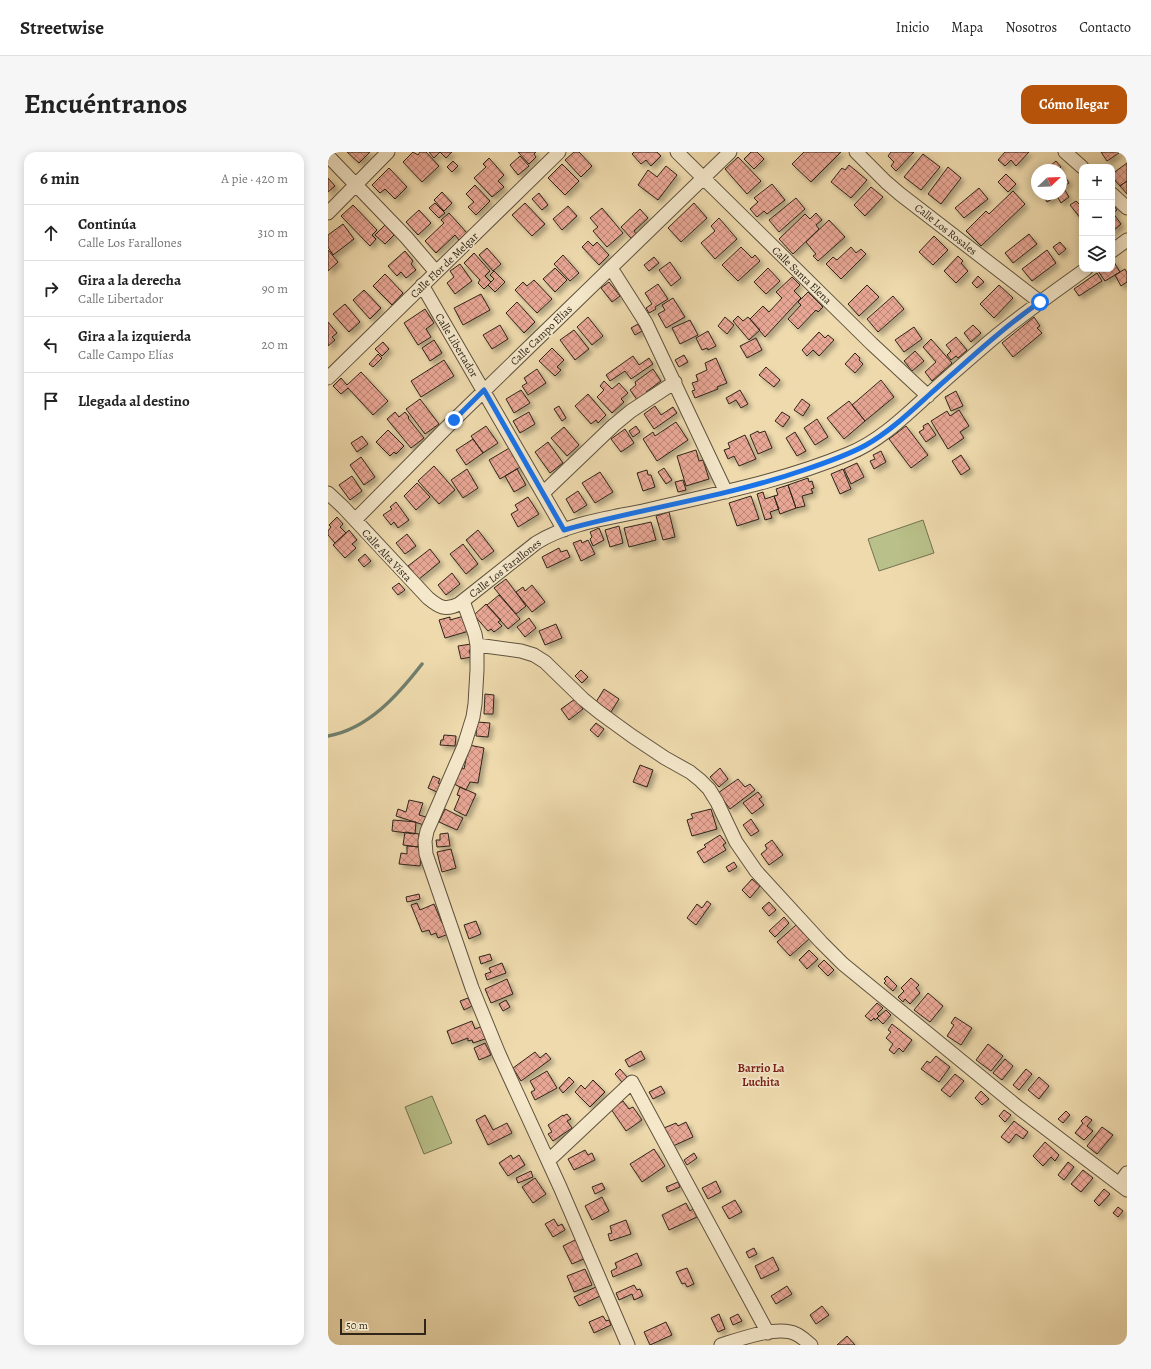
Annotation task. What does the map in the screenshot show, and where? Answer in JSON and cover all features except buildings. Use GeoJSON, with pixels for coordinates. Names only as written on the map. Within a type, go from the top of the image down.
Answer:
{"type":"FeatureCollection","features":[{"type":"Feature","properties":{"kind":"street"},"geometry":{"type":"LineString","coordinates":[[328,213],[388,152]]}},
{"type":"Feature","properties":{"kind":"street","name":"Calle Flor de Melgar"},"geometry":{"type":"LineString","coordinates":[[328,378],[559,152]]}},
{"type":"Feature","properties":{"kind":"street","name":"Calle Santa Elena"},"geometry":{"type":"LineString","coordinates":[[677,152],[872,344],[928,396]]}},
{"type":"Feature","properties":{"kind":"street","name":"Calle Campo Elías"},"geometry":{"type":"LineString","coordinates":[[355,520],[484,390],[730,152]]}},
{"type":"Feature","properties":{"kind":"street","name":"Calle Los Rosales"},"geometry":{"type":"LineString","coordinates":[[856,152],[900,194],[1040,302]]}},
{"type":"Feature","properties":{"kind":"street"},"geometry":{"type":"LineString","coordinates":[[1065,152],[1079,164]]}},
{"type":"Feature","properties":{"kind":"street"},"geometry":{"type":"LineString","coordinates":[[328,156],[406,237],[436,272]]}},
{"type":"Feature","properties":{"kind":"street"},"geometry":{"type":"LineString","coordinates":[[1115,197],[1127,208]]}},
{"type":"Feature","properties":{"kind":"street"},"geometry":{"type":"LineString","coordinates":[[1115,249],[1127,240]]}},
{"type":"Feature","properties":{"kind":"street"},"geometry":{"type":"LineString","coordinates":[[611,268],[646,323],[726,492]]}},
{"type":"Feature","properties":{"kind":"street","name":"Calle Los Farallones"},"geometry":{"type":"LineString","coordinates":[[451,608],[546,537],[564,530],[594,522],[782,478],[848,454],[866,445],[891,428],[990,340],[1082,272]]}},
{"type":"Feature","properties":{"kind":"street","name":"Calle Libertador"},"geometry":{"type":"LineString","coordinates":[[422,285],[564,530]]}},
{"type":"Feature","properties":{"kind":"street"},"geometry":{"type":"LineString","coordinates":[[543,493],[614,425],[631,411],[675,382]]}},
{"type":"Feature","properties":{"kind":"street","name":"Calle Alta Vista"},"geometry":{"type":"LineString","coordinates":[[328,493],[428,598],[444,608],[451,608]]}},
{"type":"Feature","properties":{"kind":"street"},"geometry":{"type":"LineString","coordinates":[[463,600],[475,634],[478,670],[475,704],[473,717],[464,746],[427,831],[425,841],[426,854],[472,988],[499,1054],[592,1259],[628,1345]]}},
{"type":"Feature","properties":{"kind":"street"},"geometry":{"type":"LineString","coordinates":[[476,645],[521,651],[534,655],[545,662],[583,699],[599,712],[632,736],[665,758],[690,772],[700,780],[709,789],[717,802],[736,842],[756,871],[843,964],[1019,1108],[1123,1187],[1127,1173]]}},
{"type":"Feature","properties":{"kind":"street"},"geometry":{"type":"LineString","coordinates":[[548,1161],[632,1082],[768,1332]]}},
{"type":"Feature","properties":{"kind":"street"},"geometry":{"type":"LineString","coordinates":[[721,1345],[768,1332],[779,1331],[789,1331],[797,1334],[811,1345]]}},
{"type":"Feature","properties":{"kind":"green space"},"geometry":{"type":"Polygon","coordinates":[[[923,520],[934,553],[879,571],[868,539],[923,520]]]}},
{"type":"Feature","properties":{"kind":"green space"},"geometry":{"type":"Polygon","coordinates":[[[432,1096],[452,1143],[424,1154],[405,1107],[432,1096]]]}},
{"type":"Feature","properties":{"kind":"waterway"},"geometry":{"type":"LineString","coordinates":[[328,736],[343,732],[356,726],[381,709],[403,687],[422,664]]}},
{"type":"Feature","properties":{"kind":"district","name":"Barrio La Luchita"},"geometry":{"type":"Point","coordinates":[761,1075]}},
{"type":"Feature","properties":{"kind":"route"},"geometry":{"type":"LineString","coordinates":[[454,420],[484,390],[564,530],[782,478],[848,454],[866,445],[891,428],[990,340],[1040,302]]}}]}
